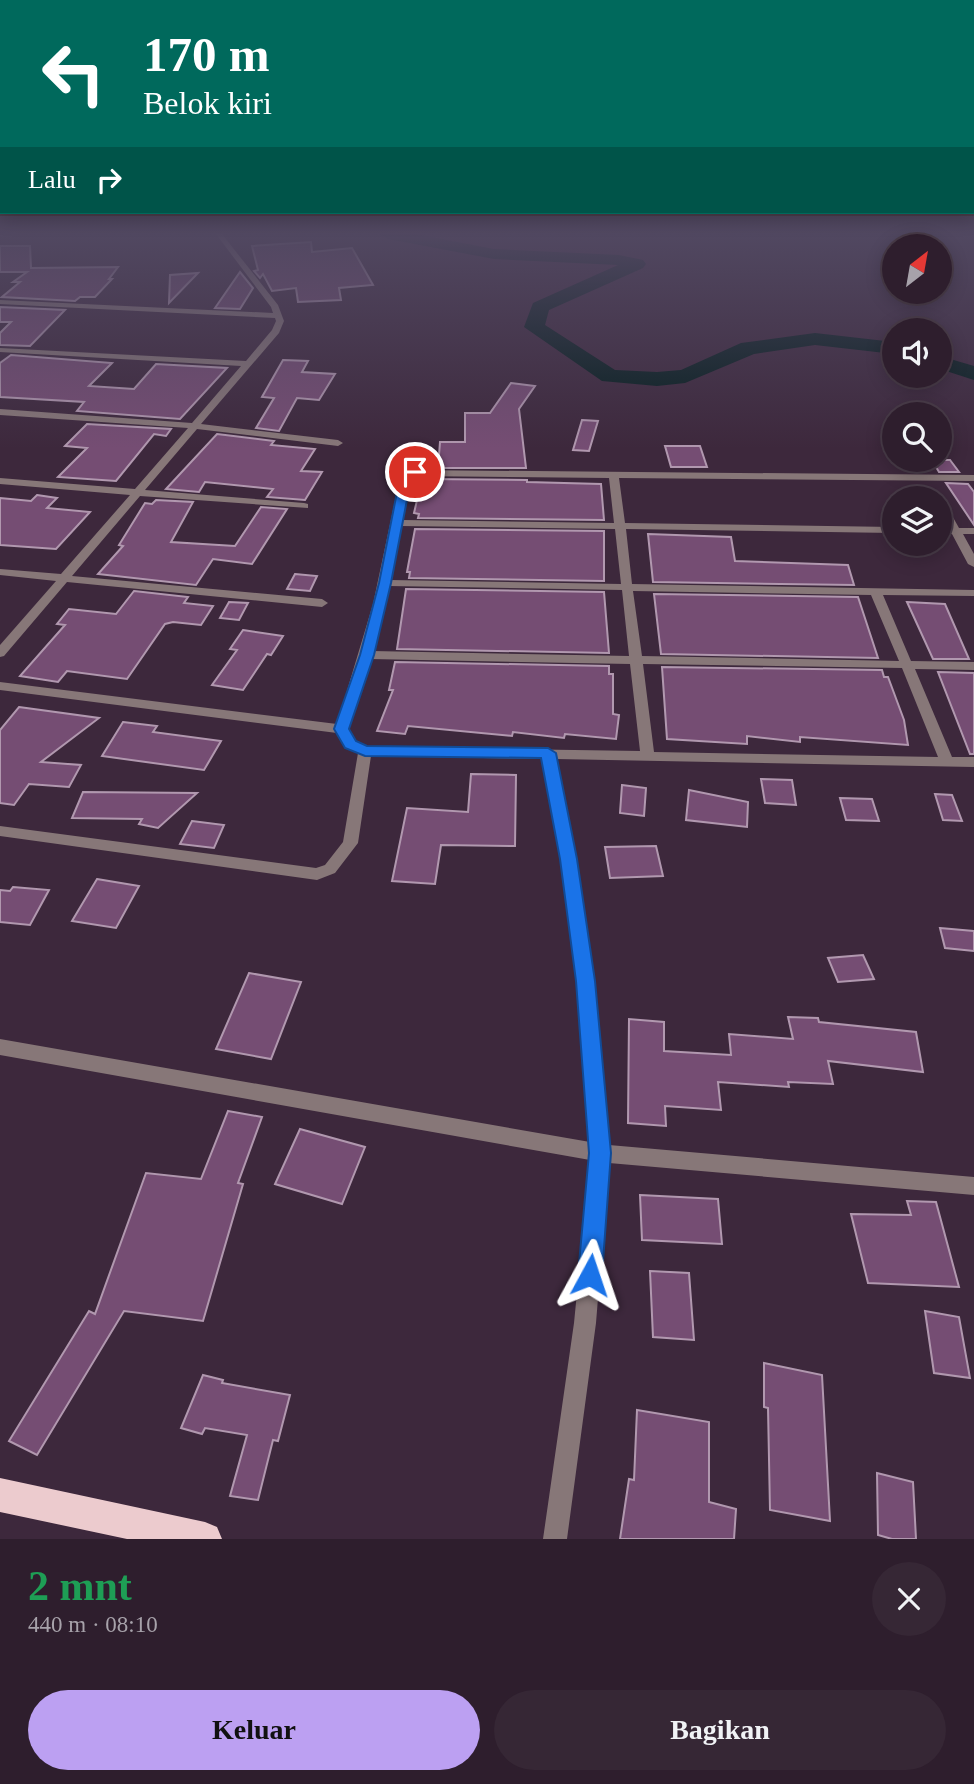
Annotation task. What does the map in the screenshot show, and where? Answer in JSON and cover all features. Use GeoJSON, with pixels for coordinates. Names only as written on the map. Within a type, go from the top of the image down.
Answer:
{"type":"FeatureCollection","features":[{"type":"Feature","properties":{"kind":"highway"},"geometry":{"type":"LineString","coordinates":[[0,1495],[205,1539]]}},
{"type":"Feature","properties":{"kind":"street"},"geometry":{"type":"LineString","coordinates":[[76,306],[279,316]]}},
{"type":"Feature","properties":{"kind":"street"},"geometry":{"type":"LineString","coordinates":[[0,653],[276,331],[279,316],[272,306]]}},
{"type":"Feature","properties":{"kind":"street"},"geometry":{"type":"LineString","coordinates":[[0,350],[248,364]]}},
{"type":"Feature","properties":{"kind":"street"},"geometry":{"type":"LineString","coordinates":[[0,412],[193,426],[338,443]]}},
{"type":"Feature","properties":{"kind":"street"},"geometry":{"type":"LineString","coordinates":[[974,478],[415,472],[405,477],[385,583],[367,655],[342,729],[350,745],[365,751],[974,762]]}},
{"type":"Feature","properties":{"kind":"street"},"geometry":{"type":"LineString","coordinates":[[614,476],[647,754]]}},
{"type":"Feature","properties":{"kind":"street"},"geometry":{"type":"LineString","coordinates":[[925,478],[930,486]]}},
{"type":"Feature","properties":{"kind":"street"},"geometry":{"type":"LineString","coordinates":[[0,481],[304,506]]}},
{"type":"Feature","properties":{"kind":"street"},"geometry":{"type":"LineString","coordinates":[[397,523],[882,530]]}},
{"type":"Feature","properties":{"kind":"street"},"geometry":{"type":"LineString","coordinates":[[952,523],[974,564]]}},
{"type":"Feature","properties":{"kind":"street"},"geometry":{"type":"LineString","coordinates":[[952,531],[974,531]]}},
{"type":"Feature","properties":{"kind":"street"},"geometry":{"type":"LineString","coordinates":[[0,572],[322,603]]}},
{"type":"Feature","properties":{"kind":"street"},"geometry":{"type":"LineString","coordinates":[[385,583],[974,593]]}},
{"type":"Feature","properties":{"kind":"street"},"geometry":{"type":"LineString","coordinates":[[876,592],[947,761]]}},
{"type":"Feature","properties":{"kind":"street"},"geometry":{"type":"LineString","coordinates":[[367,655],[974,666]]}},
{"type":"Feature","properties":{"kind":"street"},"geometry":{"type":"LineString","coordinates":[[0,686],[342,729]]}},
{"type":"Feature","properties":{"kind":"street"},"geometry":{"type":"LineString","coordinates":[[0,831],[317,874],[330,869],[350,843],[365,751]]}},
{"type":"Feature","properties":{"kind":"street"},"geometry":{"type":"LineString","coordinates":[[548,753],[569,859],[586,981],[600,1153],[586,1323],[555,1539]]}},
{"type":"Feature","properties":{"kind":"street"},"geometry":{"type":"LineString","coordinates":[[0,1047],[600,1153],[974,1186]]}},
{"type":"Feature","properties":{"kind":"building"},"geometry":{"type":"Polygon","coordinates":[[[217,306],[242,306],[240,309],[215,308],[217,306]]]}},
{"type":"Feature","properties":{"kind":"building"},"geometry":{"type":"Polygon","coordinates":[[[0,307],[65,310],[30,346],[0,345],[0,333],[11,322],[0,322],[0,307]]]}},
{"type":"Feature","properties":{"kind":"building"},"geometry":{"type":"Polygon","coordinates":[[[11,355],[112,363],[89,386],[134,389],[156,364],[227,368],[180,419],[77,411],[84,402],[0,397],[0,363],[11,355]]]}},
{"type":"Feature","properties":{"kind":"building"},"geometry":{"type":"Polygon","coordinates":[[[283,360],[308,361],[302,372],[335,374],[319,400],[297,398],[279,431],[256,428],[274,398],[262,397],[283,360]]]}},
{"type":"Feature","properties":{"kind":"building"},"geometry":{"type":"Polygon","coordinates":[[[511,383],[535,386],[519,409],[526,468],[438,468],[440,442],[465,442],[465,413],[490,413],[511,383]]]}},
{"type":"Feature","properties":{"kind":"building"},"geometry":{"type":"Polygon","coordinates":[[[582,420],[598,421],[589,451],[573,450],[582,420]]]}},
{"type":"Feature","properties":{"kind":"building"},"geometry":{"type":"Polygon","coordinates":[[[87,424],[171,429],[166,436],[154,434],[116,481],[58,477],[87,448],[65,446],[87,424]]]}},
{"type":"Feature","properties":{"kind":"building"},"geometry":{"type":"Polygon","coordinates":[[[217,434],[274,441],[271,445],[315,449],[301,471],[322,472],[305,500],[267,497],[273,489],[205,482],[199,492],[166,489],[217,434]]]}},
{"type":"Feature","properties":{"kind":"building"},"geometry":{"type":"Polygon","coordinates":[[[665,446],[700,446],[707,467],[671,467],[665,446]]]}},
{"type":"Feature","properties":{"kind":"building"},"geometry":{"type":"Polygon","coordinates":[[[952,463],[959,472],[952,472],[952,463]]]}},
{"type":"Feature","properties":{"kind":"building"},"geometry":{"type":"Polygon","coordinates":[[[422,479],[601,484],[604,520],[418,518],[419,514],[414,513],[422,479]]]}},
{"type":"Feature","properties":{"kind":"building"},"geometry":{"type":"Polygon","coordinates":[[[946,483],[968,484],[974,492],[974,525],[952,492],[952,486],[946,483]]]}},
{"type":"Feature","properties":{"kind":"building"},"geometry":{"type":"Polygon","coordinates":[[[37,495],[57,498],[47,508],[90,512],[56,549],[0,545],[0,498],[31,501],[37,495]]]}},
{"type":"Feature","properties":{"kind":"building"},"geometry":{"type":"Polygon","coordinates":[[[156,500],[193,502],[171,542],[235,546],[261,507],[287,509],[252,564],[213,559],[196,585],[98,574],[123,546],[119,545],[145,503],[152,504],[156,500]]]}},
{"type":"Feature","properties":{"kind":"building"},"geometry":{"type":"Polygon","coordinates":[[[415,529],[604,531],[604,581],[409,578],[410,572],[407,572],[415,529]]]}},
{"type":"Feature","properties":{"kind":"building"},"geometry":{"type":"Polygon","coordinates":[[[648,534],[731,537],[735,561],[848,565],[854,585],[653,582],[648,534]]]}},
{"type":"Feature","properties":{"kind":"building"},"geometry":{"type":"Polygon","coordinates":[[[295,574],[317,576],[310,591],[287,589],[295,574]]]}},
{"type":"Feature","properties":{"kind":"building"},"geometry":{"type":"Polygon","coordinates":[[[406,589],[604,592],[609,653],[397,649],[406,589]]]}},
{"type":"Feature","properties":{"kind":"building"},"geometry":{"type":"Polygon","coordinates":[[[134,591],[188,597],[184,603],[213,606],[201,625],[173,622],[165,624],[127,679],[67,671],[58,682],[20,676],[65,625],[57,624],[69,609],[116,614],[134,591]]]}},
{"type":"Feature","properties":{"kind":"building"},"geometry":{"type":"Polygon","coordinates":[[[654,594],[858,597],[878,658],[661,654],[654,594]]]}},
{"type":"Feature","properties":{"kind":"building"},"geometry":{"type":"Polygon","coordinates":[[[229,602],[248,603],[239,620],[220,618],[229,602]]]}},
{"type":"Feature","properties":{"kind":"building"},"geometry":{"type":"Polygon","coordinates":[[[907,602],[945,604],[969,659],[933,659],[907,602]]]}},
{"type":"Feature","properties":{"kind":"building"},"geometry":{"type":"Polygon","coordinates":[[[243,630],[283,636],[271,655],[267,654],[243,690],[212,685],[237,650],[230,649],[243,630]]]}},
{"type":"Feature","properties":{"kind":"building"},"geometry":{"type":"Polygon","coordinates":[[[395,662],[609,666],[609,674],[613,674],[613,714],[619,715],[616,739],[565,734],[564,738],[513,732],[512,736],[408,726],[405,734],[377,731],[393,690],[389,690],[395,662]]]}},
{"type":"Feature","properties":{"kind":"building"},"geometry":{"type":"Polygon","coordinates":[[[662,667],[882,670],[884,677],[888,677],[904,720],[908,745],[800,737],[800,742],[747,736],[747,744],[667,739],[662,667]]]}},
{"type":"Feature","properties":{"kind":"building"},"geometry":{"type":"Polygon","coordinates":[[[938,672],[974,673],[974,754],[970,754],[938,672]]]}},
{"type":"Feature","properties":{"kind":"building"},"geometry":{"type":"Polygon","coordinates":[[[19,707],[99,718],[41,762],[81,765],[69,787],[29,784],[14,805],[0,803],[0,730],[19,707]]]}},
{"type":"Feature","properties":{"kind":"building"},"geometry":{"type":"Polygon","coordinates":[[[123,722],[157,726],[153,732],[221,741],[204,770],[102,756],[123,722]]]}},
{"type":"Feature","properties":{"kind":"building"},"geometry":{"type":"Polygon","coordinates":[[[471,774],[516,775],[515,846],[441,845],[435,884],[392,881],[407,808],[468,812],[471,774]]]}},
{"type":"Feature","properties":{"kind":"building"},"geometry":{"type":"Polygon","coordinates":[[[761,779],[792,780],[796,805],[765,803],[761,779]]]}},
{"type":"Feature","properties":{"kind":"building"},"geometry":{"type":"Polygon","coordinates":[[[622,785],[646,788],[644,816],[620,813],[622,785]]]}},
{"type":"Feature","properties":{"kind":"building"},"geometry":{"type":"Polygon","coordinates":[[[689,790],[748,802],[747,827],[686,820],[689,790]]]}},
{"type":"Feature","properties":{"kind":"building"},"geometry":{"type":"Polygon","coordinates":[[[83,792],[197,793],[158,828],[139,824],[142,819],[72,818],[83,792]]]}},
{"type":"Feature","properties":{"kind":"building"},"geometry":{"type":"Polygon","coordinates":[[[935,794],[952,795],[962,821],[943,820],[935,794]]]}},
{"type":"Feature","properties":{"kind":"building"},"geometry":{"type":"Polygon","coordinates":[[[840,798],[872,799],[879,821],[846,820],[840,798]]]}},
{"type":"Feature","properties":{"kind":"building"},"geometry":{"type":"Polygon","coordinates":[[[192,821],[224,825],[214,848],[180,844],[192,821]]]}},
{"type":"Feature","properties":{"kind":"building"},"geometry":{"type":"Polygon","coordinates":[[[656,846],[663,876],[610,878],[605,847],[656,846]]]}},
{"type":"Feature","properties":{"kind":"building"},"geometry":{"type":"Polygon","coordinates":[[[97,879],[139,886],[116,928],[72,921],[97,879]]]}},
{"type":"Feature","properties":{"kind":"building"},"geometry":{"type":"Polygon","coordinates":[[[13,887],[49,890],[30,925],[0,922],[0,890],[10,891],[13,887]]]}},
{"type":"Feature","properties":{"kind":"building"},"geometry":{"type":"Polygon","coordinates":[[[940,928],[974,931],[974,951],[945,948],[940,928]]]}},
{"type":"Feature","properties":{"kind":"building"},"geometry":{"type":"Polygon","coordinates":[[[863,955],[874,979],[838,982],[828,958],[863,955]]]}},
{"type":"Feature","properties":{"kind":"building"},"geometry":{"type":"Polygon","coordinates":[[[249,973],[301,982],[271,1059],[216,1049],[249,973]]]}},
{"type":"Feature","properties":{"kind":"building"},"geometry":{"type":"Polygon","coordinates":[[[788,1017],[818,1018],[819,1022],[916,1032],[923,1072],[828,1061],[833,1084],[788,1082],[789,1087],[718,1082],[721,1110],[665,1106],[666,1126],[628,1123],[629,1019],[664,1022],[664,1051],[731,1055],[729,1034],[793,1039],[788,1017]]]}},
{"type":"Feature","properties":{"kind":"building"},"geometry":{"type":"Polygon","coordinates":[[[228,1111],[262,1117],[238,1183],[243,1184],[203,1321],[124,1311],[37,1455],[9,1441],[89,1311],[95,1314],[146,1173],[201,1179],[228,1111]]]}},
{"type":"Feature","properties":{"kind":"building"},"geometry":{"type":"Polygon","coordinates":[[[300,1129],[365,1147],[342,1204],[275,1184],[300,1129]]]}},
{"type":"Feature","properties":{"kind":"building"},"geometry":{"type":"Polygon","coordinates":[[[640,1195],[718,1199],[722,1244],[642,1240],[640,1195]]]}},
{"type":"Feature","properties":{"kind":"building"},"geometry":{"type":"Polygon","coordinates":[[[907,1201],[936,1202],[959,1287],[868,1283],[851,1214],[911,1215],[907,1201]]]}},
{"type":"Feature","properties":{"kind":"building"},"geometry":{"type":"Polygon","coordinates":[[[650,1271],[689,1273],[694,1340],[653,1337],[650,1271]]]}},
{"type":"Feature","properties":{"kind":"building"},"geometry":{"type":"Polygon","coordinates":[[[925,1311],[959,1317],[970,1378],[934,1373],[925,1311]]]}},
{"type":"Feature","properties":{"kind":"building"},"geometry":{"type":"Polygon","coordinates":[[[764,1363],[822,1375],[830,1521],[770,1510],[768,1408],[764,1407],[764,1363]]]}},
{"type":"Feature","properties":{"kind":"building"},"geometry":{"type":"Polygon","coordinates":[[[203,1375],[223,1380],[222,1383],[290,1395],[278,1441],[273,1440],[258,1500],[230,1496],[247,1435],[205,1428],[202,1434],[181,1428],[203,1375]]]}},
{"type":"Feature","properties":{"kind":"building"},"geometry":{"type":"Polygon","coordinates":[[[637,1410],[709,1422],[709,1502],[736,1509],[734,1539],[620,1539],[629,1479],[634,1480],[637,1410]]]}},
{"type":"Feature","properties":{"kind":"building"},"geometry":{"type":"Polygon","coordinates":[[[877,1473],[913,1482],[916,1539],[892,1539],[878,1535],[877,1473]]]}},
{"type":"Feature","properties":{"kind":"waterway"},"geometry":{"type":"LineString","coordinates":[[543,306],[534,327],[610,376],[657,379],[685,376],[749,348],[815,339],[882,347]]}},
{"type":"Feature","properties":{"kind":"waterway"},"geometry":{"type":"LineString","coordinates":[[952,366],[974,373]]}},
{"type":"Feature","properties":{"kind":"route"},"geometry":{"type":"LineString","coordinates":[[415,472],[405,477],[385,583],[367,655],[342,729],[350,745],[365,751],[548,753],[569,859],[586,981],[600,1153],[590,1275]]}}]}
